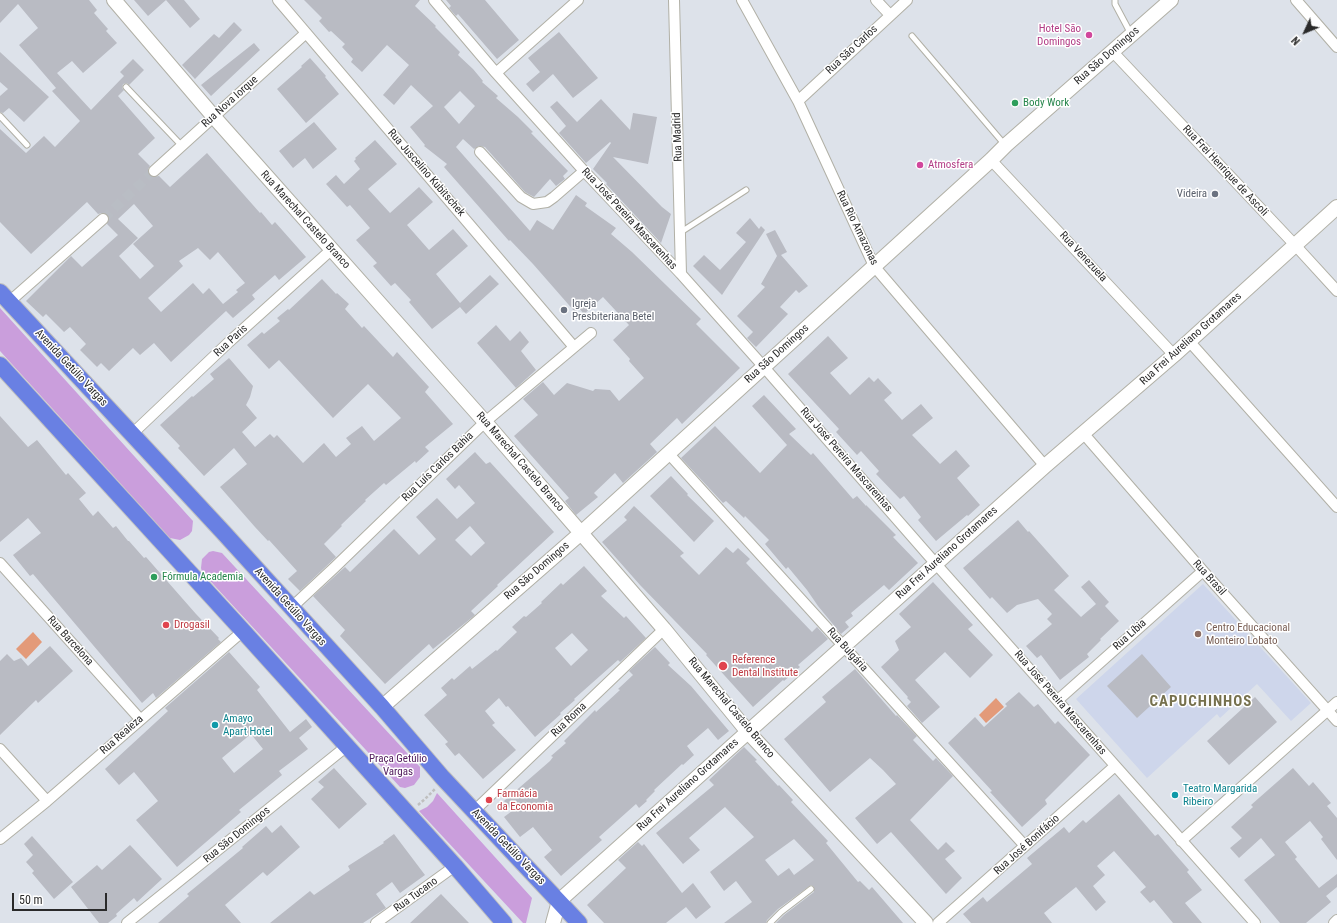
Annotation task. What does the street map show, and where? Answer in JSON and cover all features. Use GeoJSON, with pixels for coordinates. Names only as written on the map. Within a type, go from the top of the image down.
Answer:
{"type":"FeatureCollection","features":[{"type":"Feature","properties":{"kind":"main road","name":"Avenida Getúlio Vargas"},"geometry":{"type":"LineString","coordinates":[[5,297],[382,707],[442,777],[580,923]]}},
{"type":"Feature","properties":{"kind":"main road"},"geometry":{"type":"LineString","coordinates":[[0,364],[347,746],[504,923]]}},
{"type":"Feature","properties":{"kind":"street","name":"Rua Marechal Castelo Branco"},"geometry":{"type":"LineString","coordinates":[[114,0],[214,117],[485,422],[664,629],[748,732],[926,923]]}},
{"type":"Feature","properties":{"kind":"street","name":"Rua Juscelino Kubitschek"},"geometry":{"type":"LineString","coordinates":[[278,0],[574,346]]}},
{"type":"Feature","properties":{"kind":"street","name":"Rua José Pereira Mascarenhas"},"geometry":{"type":"LineString","coordinates":[[434,0],[496,73],[584,172],[681,274],[763,366],[936,564],[1255,923]]}},
{"type":"Feature","properties":{"kind":"street"},"geometry":{"type":"LineString","coordinates":[[496,73],[578,0]]}},
{"type":"Feature","properties":{"kind":"street","name":"Rua Madrid"},"geometry":{"type":"LineString","coordinates":[[674,0],[681,274]]}},
{"type":"Feature","properties":{"kind":"street","name":"Rua Rio Amazonas"},"geometry":{"type":"LineString","coordinates":[[742,0],[798,101],[874,266],[1045,466]]}},
{"type":"Feature","properties":{"kind":"street"},"geometry":{"type":"LineString","coordinates":[[876,0],[890,15]]}},
{"type":"Feature","properties":{"kind":"street","name":"Rua São Carlos"},"geometry":{"type":"LineString","coordinates":[[798,101],[907,0]]}},
{"type":"Feature","properties":{"kind":"street","name":"Rua São Domingos"},"geometry":{"type":"LineString","coordinates":[[382,707],[581,533],[1006,145],[1172,0]]}},
{"type":"Feature","properties":{"kind":"street"},"geometry":{"type":"LineString","coordinates":[[1296,0],[1337,47]]}},
{"type":"Feature","properties":{"kind":"street","name":"Rua Nova Iorque"},"geometry":{"type":"LineString","coordinates":[[154,171],[306,33]]}},
{"type":"Feature","properties":{"kind":"street","name":"Rua Frei Henrique de Ascoli"},"geometry":{"type":"LineString","coordinates":[[1112,51],[1337,291]]}},
{"type":"Feature","properties":{"kind":"street"},"geometry":{"type":"LineString","coordinates":[[480,152],[521,197],[533,204],[547,202],[584,172]]}},
{"type":"Feature","properties":{"kind":"street","name":"Rua Venezuela"},"geometry":{"type":"LineString","coordinates":[[991,160],[1174,354]]}},
{"type":"Feature","properties":{"kind":"street","name":"Rua Frei Aureliano Grotamares"},"geometry":{"type":"LineString","coordinates":[[559,901],[843,645],[1189,341],[1337,207]]}},
{"type":"Feature","properties":{"kind":"street"},"geometry":{"type":"LineString","coordinates":[[5,297],[102,219]]}},
{"type":"Feature","properties":{"kind":"street","name":"Rua Paris"},"geometry":{"type":"LineString","coordinates":[[132,434],[229,342],[331,250]]}},
{"type":"Feature","properties":{"kind":"street","name":"Rua Luís Carlos Bahia"},"geometry":{"type":"LineString","coordinates":[[291,608],[485,422],[591,333]]}},
{"type":"Feature","properties":{"kind":"street"},"geometry":{"type":"LineString","coordinates":[[1189,341],[1337,507]]}},
{"type":"Feature","properties":{"kind":"street","name":"Rua Brasil"},"geometry":{"type":"LineString","coordinates":[[1083,433],[1203,571],[1337,721]]}},
{"type":"Feature","properties":{"kind":"street","name":"Rua Bulgária"},"geometry":{"type":"LineString","coordinates":[[669,454],[1025,846]]}},
{"type":"Feature","properties":{"kind":"street","name":"Rua Barcelona"},"geometry":{"type":"LineString","coordinates":[[0,563],[140,719]]}},
{"type":"Feature","properties":{"kind":"street","name":"Rua Líbia"},"geometry":{"type":"LineString","coordinates":[[1058,700],[1203,571]]}},
{"type":"Feature","properties":{"kind":"street","name":"Rua Roma"},"geometry":{"type":"LineString","coordinates":[[474,811],[664,629]]}},
{"type":"Feature","properties":{"kind":"street","name":"Rua Realeza"},"geometry":{"type":"LineString","coordinates":[[0,839],[243,631]]}},
{"type":"Feature","properties":{"kind":"street"},"geometry":{"type":"LineString","coordinates":[[1181,840],[1337,702]]}},
{"type":"Feature","properties":{"kind":"street","name":"Rua São Domingos"},"geometry":{"type":"LineString","coordinates":[[127,923],[347,746]]}},
{"type":"Feature","properties":{"kind":"street"},"geometry":{"type":"LineString","coordinates":[[0,749],[47,800]]}},
{"type":"Feature","properties":{"kind":"street","name":"Rua José Bonifácio"},"geometry":{"type":"LineString","coordinates":[[938,923],[1115,766]]}},
{"type":"Feature","properties":{"kind":"street","name":"Rua Tucano"},"geometry":{"type":"LineString","coordinates":[[376,923],[455,866]]}},
{"type":"Feature","properties":{"kind":"street"},"geometry":{"type":"LineString","coordinates":[[553,923],[559,901]]}},
{"type":"Feature","properties":{"kind":"street"},"geometry":{"type":"LineString","coordinates":[[1334,923],[1337,920]]}},
{"type":"Feature","properties":{"kind":"lane"},"geometry":{"type":"LineString","coordinates":[[1115,0],[1115,4],[1131,35]]}},
{"type":"Feature","properties":{"kind":"lane"},"geometry":{"type":"LineString","coordinates":[[912,36],[1006,145]]}},
{"type":"Feature","properties":{"kind":"lane"},"geometry":{"type":"LineString","coordinates":[[126,87],[182,146]]}},
{"type":"Feature","properties":{"kind":"lane"},"geometry":{"type":"LineString","coordinates":[[0,116],[27,145]]}},
{"type":"Feature","properties":{"kind":"lane"},"geometry":{"type":"LineString","coordinates":[[681,232],[746,190]]}},
{"type":"Feature","properties":{"kind":"lane"},"geometry":{"type":"LineString","coordinates":[[770,923],[781,912],[811,890]]}},
{"type":"Feature","properties":{"kind":"path"},"geometry":{"type":"LineString","coordinates":[[404,810],[416,806],[425,799],[436,788],[442,777]]}},
{"type":"Feature","properties":{"kind":"shaded area","name":"Centro Educacional Monteiro Lobato"},"geometry":{"type":"Polygon","coordinates":[[[1203,584],[1311,703],[1291,721],[1257,684],[1220,718],[1217,714],[1147,778],[1076,699],[1203,584]]]}},
{"type":"Feature","properties":{"kind":"shaded area"},"geometry":{"type":"Polygon","coordinates":[[[33,632],[42,642],[26,659],[16,649],[33,632]]]}},
{"type":"Feature","properties":{"kind":"shaded area"},"geometry":{"type":"Polygon","coordinates":[[[996,698],[1004,707],[986,723],[979,715],[996,698]]]}},
{"type":"Feature","properties":{"kind":"green space"},"geometry":{"type":"Polygon","coordinates":[[[0,308],[193,521],[192,531],[189,535],[180,540],[170,538],[0,351],[0,308]]]}},
{"type":"Feature","properties":{"kind":"green space","name":"Praça Getúlio Vargas"},"geometry":{"type":"Polygon","coordinates":[[[213,551],[222,553],[420,767],[420,777],[414,785],[405,788],[400,787],[202,572],[202,559],[209,552],[213,551]]]}},
{"type":"Feature","properties":{"kind":"green space","name":"Praça Getúlio Vargas"},"geometry":{"type":"Polygon","coordinates":[[[437,793],[532,898],[526,923],[523,923],[419,811],[427,807],[433,801],[437,793]]]}},
{"type":"Feature","properties":{"kind":"building"},"geometry":{"type":"Polygon","coordinates":[[[0,0],[89,0],[97,10],[94,13],[108,29],[106,31],[117,43],[83,73],[72,61],[57,73],[91,110],[124,76],[120,72],[133,59],[144,70],[129,85],[127,83],[123,84],[122,88],[124,90],[118,96],[155,138],[138,154],[150,166],[148,169],[149,175],[152,177],[159,176],[170,187],[207,153],[260,213],[261,212],[272,225],[275,222],[306,257],[279,280],[275,275],[252,295],[255,299],[233,318],[226,311],[171,362],[154,343],[140,355],[133,348],[109,371],[101,363],[97,367],[80,350],[86,344],[70,327],[64,332],[46,314],[43,317],[26,301],[71,256],[82,267],[118,235],[107,224],[109,218],[108,214],[98,214],[87,202],[31,254],[0,222],[0,129],[26,153],[44,136],[55,147],[80,121],[52,91],[56,88],[19,45],[38,28],[18,4],[0,23],[0,0]],[[134,204],[118,219],[138,238],[119,256],[140,279],[154,266],[133,244],[153,226],[134,204]],[[198,248],[179,261],[183,266],[148,298],[161,312],[193,283],[203,294],[209,288],[223,304],[238,292],[236,290],[245,283],[218,252],[210,260],[198,248]]]}},
{"type":"Feature","properties":{"kind":"building"},"geometry":{"type":"Polygon","coordinates":[[[134,0],[166,0],[148,16],[134,0]]]}},
{"type":"Feature","properties":{"kind":"building"},"geometry":{"type":"Polygon","coordinates":[[[166,0],[184,0],[200,19],[190,28],[166,0]]]}},
{"type":"Feature","properties":{"kind":"building"},"geometry":{"type":"Polygon","coordinates":[[[304,0],[420,0],[415,6],[460,52],[458,55],[473,69],[483,81],[482,82],[498,96],[496,98],[533,132],[531,133],[568,171],[563,176],[565,179],[556,186],[550,179],[534,197],[525,192],[485,147],[479,146],[474,149],[463,139],[456,147],[530,231],[537,220],[553,230],[576,195],[587,203],[585,206],[616,228],[611,234],[632,252],[701,319],[696,324],[740,368],[682,424],[677,418],[650,444],[657,452],[623,483],[615,473],[594,493],[598,497],[576,515],[565,501],[569,498],[514,436],[538,415],[523,399],[543,382],[554,395],[567,383],[593,391],[595,389],[610,390],[619,401],[644,378],[613,340],[629,325],[603,297],[584,314],[579,308],[575,312],[533,264],[510,240],[509,241],[444,167],[447,164],[424,146],[425,145],[410,127],[433,106],[411,85],[394,105],[383,95],[409,65],[387,45],[362,72],[351,62],[353,59],[342,47],[345,44],[331,31],[329,32],[319,21],[322,18],[304,0]],[[460,91],[444,107],[459,124],[475,106],[460,91]]]}},
{"type":"Feature","properties":{"kind":"building"},"geometry":{"type":"Polygon","coordinates":[[[446,0],[485,0],[519,40],[497,59],[458,14],[456,16],[449,8],[451,6],[446,0]]]}},
{"type":"Feature","properties":{"kind":"building"},"geometry":{"type":"Polygon","coordinates":[[[234,22],[242,30],[195,79],[182,65],[214,34],[219,38],[234,22]]]}},
{"type":"Feature","properties":{"kind":"building"},"geometry":{"type":"Polygon","coordinates":[[[559,32],[598,78],[573,98],[553,74],[533,92],[526,84],[540,72],[528,58],[559,32]]]}},
{"type":"Feature","properties":{"kind":"building"},"geometry":{"type":"Polygon","coordinates":[[[254,43],[260,50],[211,96],[201,85],[254,43]]]}},
{"type":"Feature","properties":{"kind":"building"},"geometry":{"type":"Polygon","coordinates":[[[0,52],[49,97],[24,122],[9,108],[3,113],[0,112],[0,96],[8,89],[0,82],[0,52]]]}},
{"type":"Feature","properties":{"kind":"building"},"geometry":{"type":"Polygon","coordinates":[[[310,58],[339,94],[306,123],[277,89],[310,58]]]}},
{"type":"Feature","properties":{"kind":"building"},"geometry":{"type":"Polygon","coordinates":[[[601,99],[630,130],[633,113],[657,117],[648,164],[613,157],[662,207],[671,214],[661,243],[593,169],[611,143],[610,142],[586,163],[559,133],[566,126],[550,107],[557,101],[577,122],[601,99]]]}},
{"type":"Feature","properties":{"kind":"building"},"geometry":{"type":"Polygon","coordinates":[[[314,122],[337,149],[313,169],[305,158],[293,168],[279,151],[314,122]]]}},
{"type":"Feature","properties":{"kind":"building"},"geometry":{"type":"Polygon","coordinates":[[[375,140],[397,164],[368,189],[390,213],[419,187],[433,202],[407,225],[429,250],[453,229],[468,246],[436,274],[460,303],[490,275],[499,284],[466,314],[460,307],[432,329],[409,302],[411,300],[395,283],[391,286],[373,266],[377,263],[356,240],[370,228],[350,205],[347,207],[326,184],[336,175],[344,184],[360,169],[354,161],[356,159],[355,158],[375,140]]]}},
{"type":"Feature","properties":{"kind":"building"},"geometry":{"type":"Polygon","coordinates":[[[750,218],[759,229],[761,226],[765,230],[722,295],[693,266],[704,255],[720,270],[746,242],[736,233],[750,218]]]}},
{"type":"Feature","properties":{"kind":"building"},"geometry":{"type":"Polygon","coordinates":[[[775,230],[787,252],[781,255],[808,286],[799,293],[796,290],[780,307],[788,314],[756,347],[747,338],[753,332],[737,316],[765,287],[761,284],[777,256],[766,234],[775,230]]]}},
{"type":"Feature","properties":{"kind":"building"},"geometry":{"type":"Polygon","coordinates":[[[322,279],[336,294],[337,293],[349,304],[345,309],[362,328],[364,326],[393,357],[397,352],[429,387],[425,392],[453,424],[425,447],[429,451],[416,463],[415,461],[386,485],[384,483],[341,525],[342,526],[324,544],[336,557],[300,591],[288,579],[297,571],[255,527],[220,487],[247,464],[234,448],[204,476],[178,448],[180,446],[160,425],[192,396],[193,397],[214,379],[210,374],[229,358],[253,386],[246,405],[257,418],[242,432],[255,447],[270,434],[274,438],[277,435],[303,463],[324,443],[336,457],[351,444],[346,438],[362,426],[374,441],[401,418],[368,384],[333,418],[279,360],[269,369],[247,345],[262,332],[264,334],[280,321],[277,318],[288,309],[289,310],[322,279]]]}},
{"type":"Feature","properties":{"kind":"building"},"geometry":{"type":"Polygon","coordinates":[[[496,325],[510,341],[520,331],[529,342],[521,351],[536,370],[516,388],[477,343],[496,325]]]}},
{"type":"Feature","properties":{"kind":"building"},"geometry":{"type":"Polygon","coordinates":[[[828,336],[848,358],[830,373],[850,395],[869,377],[874,382],[878,378],[892,393],[884,400],[902,420],[921,404],[933,418],[912,435],[940,464],[956,450],[970,466],[957,478],[980,505],[936,541],[918,520],[921,517],[904,496],[900,499],[876,474],[879,471],[861,451],[857,455],[836,432],[839,429],[788,374],[828,336]]]}},
{"type":"Feature","properties":{"kind":"building"},"geometry":{"type":"Polygon","coordinates":[[[764,395],[796,429],[789,434],[811,455],[813,453],[853,499],[857,496],[896,535],[893,537],[918,563],[889,590],[884,585],[851,613],[853,616],[845,622],[849,627],[841,634],[788,567],[786,569],[765,544],[769,540],[745,516],[744,518],[726,501],[723,503],[681,458],[715,426],[760,473],[787,445],[752,406],[764,395]]]}},
{"type":"Feature","properties":{"kind":"building"},"geometry":{"type":"Polygon","coordinates":[[[0,416],[28,447],[37,440],[66,475],[68,473],[86,493],[79,499],[93,516],[98,511],[113,528],[116,526],[128,541],[144,558],[146,557],[219,638],[218,639],[221,642],[156,698],[153,693],[142,703],[33,574],[30,576],[13,555],[41,533],[28,518],[0,542],[0,416]]]}},
{"type":"Feature","properties":{"kind":"building"},"geometry":{"type":"Polygon","coordinates":[[[475,452],[486,464],[490,462],[554,532],[471,611],[475,615],[433,649],[429,644],[385,684],[340,636],[345,630],[313,596],[345,567],[350,572],[394,529],[419,555],[436,539],[416,517],[437,498],[457,519],[475,503],[459,485],[455,489],[446,479],[475,452]],[[470,526],[455,540],[471,556],[485,543],[470,526]]]}},
{"type":"Feature","properties":{"kind":"building"},"geometry":{"type":"Polygon","coordinates":[[[671,476],[688,494],[687,495],[714,521],[694,542],[650,496],[671,476]]]}},
{"type":"Feature","properties":{"kind":"building"},"geometry":{"type":"Polygon","coordinates":[[[634,506],[684,553],[680,556],[699,575],[726,547],[733,553],[738,548],[750,559],[746,563],[812,632],[817,627],[828,639],[798,665],[800,667],[753,707],[706,655],[707,654],[640,585],[602,542],[627,520],[624,517],[634,506]]]}},
{"type":"Feature","properties":{"kind":"building"},"geometry":{"type":"Polygon","coordinates":[[[1018,520],[1069,576],[1054,590],[1081,617],[1096,604],[1081,587],[1089,580],[1109,602],[1105,606],[1119,621],[1087,654],[1089,657],[1060,680],[1041,655],[1037,658],[1026,646],[1052,624],[1047,619],[1052,614],[1038,599],[1017,605],[1007,613],[992,597],[990,599],[963,568],[1018,520]]]}},
{"type":"Feature","properties":{"kind":"building"},"geometry":{"type":"Polygon","coordinates":[[[584,566],[607,591],[601,596],[624,618],[626,616],[646,638],[620,662],[618,660],[574,699],[575,700],[560,713],[561,714],[535,737],[499,698],[485,711],[495,723],[492,725],[516,750],[483,779],[459,753],[455,756],[445,744],[448,742],[424,715],[447,695],[441,688],[452,678],[454,680],[470,666],[472,669],[496,650],[497,651],[517,632],[512,627],[542,603],[541,602],[561,583],[563,585],[584,566]],[[572,633],[555,648],[571,666],[588,650],[572,633]]]}},
{"type":"Feature","properties":{"kind":"building"},"geometry":{"type":"Polygon","coordinates":[[[933,582],[973,625],[968,629],[993,655],[970,678],[945,652],[915,680],[940,707],[922,723],[907,706],[911,702],[907,698],[908,697],[881,667],[899,650],[895,641],[911,627],[899,614],[933,582]]]}},
{"type":"Feature","properties":{"kind":"building"},"geometry":{"type":"Polygon","coordinates":[[[50,646],[73,671],[38,703],[36,700],[0,735],[0,661],[7,654],[14,661],[21,658],[28,666],[50,646]]]}},
{"type":"Feature","properties":{"kind":"building"},"geometry":{"type":"Polygon","coordinates":[[[655,647],[670,663],[668,665],[691,686],[729,731],[718,740],[708,728],[687,746],[694,755],[654,790],[655,791],[646,800],[647,801],[639,808],[636,804],[599,837],[602,840],[561,876],[544,857],[552,850],[533,827],[520,837],[504,817],[512,811],[504,801],[550,761],[553,757],[551,756],[566,743],[564,741],[595,710],[596,712],[620,690],[618,689],[633,675],[629,671],[655,647]]]}},
{"type":"Feature","properties":{"kind":"building"},"geometry":{"type":"Polygon","coordinates":[[[229,652],[260,687],[257,690],[290,732],[306,719],[312,727],[299,738],[308,749],[279,771],[282,775],[239,810],[241,812],[177,867],[136,820],[158,801],[134,772],[119,785],[105,769],[168,711],[165,708],[229,652]],[[251,734],[222,758],[234,773],[263,749],[251,734]]]}},
{"type":"Feature","properties":{"kind":"building"},"geometry":{"type":"Polygon","coordinates":[[[1142,654],[1171,687],[1137,718],[1107,686],[1142,654]]]}},
{"type":"Feature","properties":{"kind":"building"},"geometry":{"type":"Polygon","coordinates":[[[855,669],[896,716],[897,715],[917,736],[913,740],[933,761],[936,758],[953,776],[910,820],[938,850],[946,842],[955,851],[945,859],[962,878],[946,894],[891,832],[877,844],[855,818],[896,784],[883,770],[870,758],[830,792],[784,739],[826,702],[822,697],[855,669]]]}},
{"type":"Feature","properties":{"kind":"building"},"geometry":{"type":"Polygon","coordinates":[[[1019,692],[1034,707],[1038,704],[1055,724],[1058,721],[1090,755],[1045,800],[1047,804],[1022,827],[990,792],[992,791],[948,743],[975,717],[984,727],[1007,706],[1005,704],[1019,692]]]}},
{"type":"Feature","properties":{"kind":"building"},"geometry":{"type":"Polygon","coordinates":[[[1255,697],[1277,722],[1229,765],[1207,741],[1255,697]]]}},
{"type":"Feature","properties":{"kind":"building"},"geometry":{"type":"Polygon","coordinates":[[[744,747],[757,760],[755,761],[778,786],[779,785],[793,800],[791,802],[828,841],[826,843],[858,882],[860,881],[869,890],[872,887],[903,923],[776,923],[814,892],[814,887],[811,885],[778,909],[766,923],[724,923],[752,902],[736,881],[724,891],[710,872],[754,837],[725,807],[689,838],[700,850],[683,864],[656,833],[714,785],[709,780],[744,747]],[[794,839],[765,860],[778,876],[789,868],[794,875],[814,860],[794,839]]]}},
{"type":"Feature","properties":{"kind":"building"},"geometry":{"type":"Polygon","coordinates":[[[334,768],[367,804],[339,829],[311,799],[324,787],[318,782],[334,768]]]}},
{"type":"Feature","properties":{"kind":"building"},"geometry":{"type":"Polygon","coordinates":[[[1293,768],[1309,786],[1313,782],[1331,803],[1327,806],[1337,818],[1337,860],[1321,839],[1323,837],[1310,821],[1285,842],[1297,857],[1295,859],[1319,888],[1337,874],[1337,887],[1326,896],[1331,902],[1306,923],[1280,923],[1244,880],[1275,855],[1261,838],[1239,858],[1230,848],[1242,838],[1231,827],[1253,807],[1251,805],[1293,768]]]}},
{"type":"Feature","properties":{"kind":"building"},"geometry":{"type":"Polygon","coordinates":[[[1119,794],[1155,836],[1158,834],[1189,870],[1187,872],[1202,890],[1185,903],[1202,923],[1173,923],[1154,900],[1150,903],[1140,892],[1146,887],[1114,851],[1097,866],[1105,875],[1093,886],[1106,902],[1096,911],[1076,887],[1044,913],[1052,923],[971,923],[963,914],[983,897],[987,902],[1032,864],[1027,858],[1064,827],[1069,833],[1083,820],[1086,823],[1119,794]]]}},
{"type":"Feature","properties":{"kind":"building"},"geometry":{"type":"Polygon","coordinates":[[[281,825],[300,847],[267,876],[263,872],[225,905],[241,923],[158,923],[189,896],[187,894],[243,848],[242,847],[266,826],[272,833],[281,825]]]}},
{"type":"Feature","properties":{"kind":"building"},"geometry":{"type":"Polygon","coordinates":[[[394,834],[425,875],[400,893],[392,882],[376,894],[386,908],[363,923],[270,923],[310,891],[314,895],[350,870],[348,866],[384,843],[383,842],[394,834]]]}},
{"type":"Feature","properties":{"kind":"building"},"geometry":{"type":"Polygon","coordinates":[[[32,836],[73,882],[54,899],[32,873],[34,871],[26,862],[33,855],[24,844],[32,836]]]}},
{"type":"Feature","properties":{"kind":"building"},"geometry":{"type":"Polygon","coordinates":[[[638,842],[642,846],[644,844],[682,893],[693,883],[711,907],[696,919],[686,907],[666,923],[604,923],[587,905],[626,868],[618,860],[638,842]]]}},
{"type":"Feature","properties":{"kind":"building"},"geometry":{"type":"Polygon","coordinates":[[[130,845],[162,879],[137,902],[134,898],[108,923],[99,923],[71,887],[97,865],[102,870],[130,845]]]}},
{"type":"Feature","properties":{"kind":"building"},"geometry":{"type":"Polygon","coordinates":[[[441,894],[469,923],[410,923],[441,894]]]}},
{"type":"Feature","properties":{"kind":"tunnel"},"geometry":{"type":"LineString","coordinates":[[103,219],[154,171]]}},
{"type":"Feature","properties":{"kind":"place","name":"Hotel São Domingos"},"geometry":{"type":"Point","coordinates":[1089,35]}},
{"type":"Feature","properties":{"kind":"place","name":"Body Work"},"geometry":{"type":"Point","coordinates":[1015,103]}},
{"type":"Feature","properties":{"kind":"place","name":"Atmosfera"},"geometry":{"type":"Point","coordinates":[920,165]}},
{"type":"Feature","properties":{"kind":"place","name":"Videira"},"geometry":{"type":"Point","coordinates":[1215,194]}},
{"type":"Feature","properties":{"kind":"place","name":"Igreja Presbiteriana Betel"},"geometry":{"type":"Point","coordinates":[564,310]}},
{"type":"Feature","properties":{"kind":"place","name":"Fórmula Academia"},"geometry":{"type":"Point","coordinates":[154,577]}},
{"type":"Feature","properties":{"kind":"place","name":"Drogasil"},"geometry":{"type":"Point","coordinates":[166,625]}},
{"type":"Feature","properties":{"kind":"place","name":"Centro Educacional Monteiro Lobato"},"geometry":{"type":"Point","coordinates":[1198,634]}},
{"type":"Feature","properties":{"kind":"place","name":"Reference Dental Institute"},"geometry":{"type":"Point","coordinates":[723,666]}},
{"type":"Feature","properties":{"kind":"place","name":"Amayo Apart Hotel"},"geometry":{"type":"Point","coordinates":[215,725]}},
{"type":"Feature","properties":{"kind":"place","name":"Teatro Margarida Ribeiro"},"geometry":{"type":"Point","coordinates":[1175,795]}},
{"type":"Feature","properties":{"kind":"place","name":"Farmácia da Economia"},"geometry":{"type":"Point","coordinates":[489,800]}},
{"type":"Feature","properties":{"kind":"district","name":"CAPUCHINHOS"},"geometry":{"type":"Point","coordinates":[1201,702]}}]}
